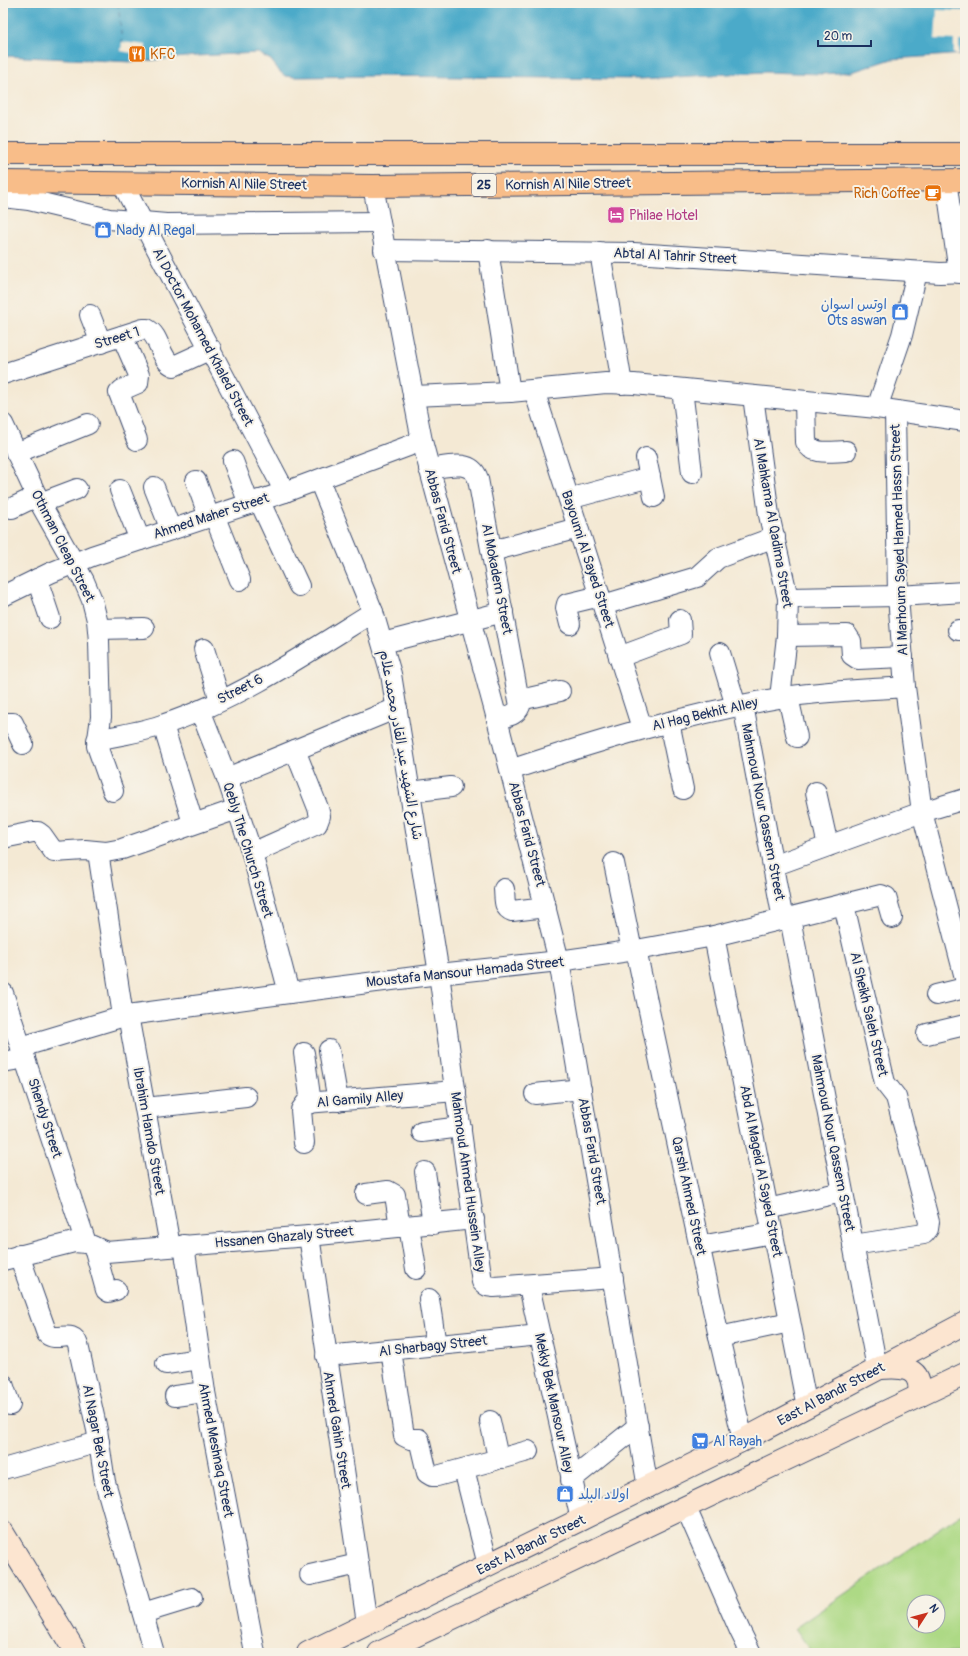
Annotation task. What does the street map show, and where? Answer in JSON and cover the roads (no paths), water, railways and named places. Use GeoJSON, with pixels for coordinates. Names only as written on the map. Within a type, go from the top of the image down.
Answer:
{"type":"FeatureCollection","features":[{"type":"Feature","properties":{"kind":"main road","name":"Kornish Al Nile Street"},"geometry":{"type":"LineString","coordinates":[[3,154],[965,154]]}},
{"type":"Feature","properties":{"kind":"main road","name":"Kornish Al Nile Street"},"geometry":{"type":"LineString","coordinates":[[3,182],[373,186],[956,180]]}},
{"type":"Feature","properties":{"kind":"main road","name":"East Al Bandr Street"},"geometry":{"type":"LineString","coordinates":[[308,1653],[367,1623],[648,1488],[807,1407],[877,1368],[965,1323]]}},
{"type":"Feature","properties":{"kind":"main road"},"geometry":{"type":"LineString","coordinates":[[877,1368],[900,1367],[913,1372],[919,1383],[919,1396]]}},
{"type":"Feature","properties":{"kind":"main road"},"geometry":{"type":"LineString","coordinates":[[379,1653],[965,1374]]}},
{"type":"Feature","properties":{"kind":"main road"},"geometry":{"type":"LineString","coordinates":[[3,1534],[76,1653]]}},
{"type":"Feature","properties":{"kind":"street"},"geometry":{"type":"LineString","coordinates":[[956,180],[962,272]]}},
{"type":"Feature","properties":{"kind":"street","name":"Al Doctor Mohamed Khaled Street"},"geometry":{"type":"LineString","coordinates":[[122,183],[142,223],[211,349],[285,492]]}},
{"type":"Feature","properties":{"kind":"street","name":"Abbas Farid Street"},"geometry":{"type":"LineString","coordinates":[[373,186],[384,250],[422,441],[497,719],[559,961],[648,1488]]}},
{"type":"Feature","properties":{"kind":"street"},"geometry":{"type":"LineString","coordinates":[[3,197],[29,200],[109,219],[142,223],[380,222]]}},
{"type":"Feature","properties":{"kind":"street","name":"Abtal Al Tahrir Street"},"geometry":{"type":"LineString","coordinates":[[384,250],[488,250],[669,254],[917,272],[962,272]]}},
{"type":"Feature","properties":{"kind":"street"},"geometry":{"type":"LineString","coordinates":[[488,250],[510,392]]}},
{"type":"Feature","properties":{"kind":"street"},"geometry":{"type":"LineString","coordinates":[[600,252],[622,384]]}},
{"type":"Feature","properties":{"kind":"street"},"geometry":{"type":"LineString","coordinates":[[886,409],[917,272]]}},
{"type":"Feature","properties":{"kind":"street"},"geometry":{"type":"LineString","coordinates":[[90,315],[101,343]]}},
{"type":"Feature","properties":{"kind":"street","name":"Street 1"},"geometry":{"type":"LineString","coordinates":[[3,374],[143,329],[151,331],[168,362],[174,366],[211,349]]}},
{"type":"Feature","properties":{"kind":"street"},"geometry":{"type":"LineString","coordinates":[[122,336],[140,376],[138,383],[122,390],[120,393],[137,440]]}},
{"type":"Feature","properties":{"kind":"street"},"geometry":{"type":"LineString","coordinates":[[413,396],[510,392],[606,383],[886,409],[965,420]]}},
{"type":"Feature","properties":{"kind":"street"},"geometry":{"type":"LineString","coordinates":[[682,389],[692,473]]}},
{"type":"Feature","properties":{"kind":"street","name":"Bayoumi Al Sayed Street"},"geometry":{"type":"LineString","coordinates":[[534,390],[642,728]]}},
{"type":"Feature","properties":{"kind":"street","name":"Al Mahkama Al Qadima Street"},"geometry":{"type":"LineString","coordinates":[[753,396],[769,516],[788,598],[784,697],[797,737]]}},
{"type":"Feature","properties":{"kind":"street"},"geometry":{"type":"LineString","coordinates":[[804,401],[806,442],[808,446],[814,451],[846,451]]}},
{"type":"Feature","properties":{"kind":"street","name":"Al Marhoum Sayed Hamed Hassn Street"},"geometry":{"type":"LineString","coordinates":[[886,409],[905,687],[922,812],[965,978]]}},
{"type":"Feature","properties":{"kind":"street","name":"Othman Cleap Street"},"geometry":{"type":"LineString","coordinates":[[3,424],[39,500],[92,600],[98,630],[101,717],[96,740],[98,752],[112,791]]}},
{"type":"Feature","properties":{"kind":"street"},"geometry":{"type":"LineString","coordinates":[[16,453],[88,424]]}},
{"type":"Feature","properties":{"kind":"street","name":"Ahmed Maher Street"},"geometry":{"type":"LineString","coordinates":[[3,596],[73,563],[285,492],[422,441]]}},
{"type":"Feature","properties":{"kind":"street"},"geometry":{"type":"LineString","coordinates":[[646,458],[654,497]]}},
{"type":"Feature","properties":{"kind":"street"},"geometry":{"type":"LineString","coordinates":[[234,461],[299,586]]}},
{"type":"Feature","properties":{"kind":"street","name":"Al Mokadem Street"},"geometry":{"type":"LineString","coordinates":[[429,469],[466,466],[472,468],[476,473],[520,700]]}},
{"type":"Feature","properties":{"kind":"street"},"geometry":{"type":"LineString","coordinates":[[569,499],[650,477]]}},
{"type":"Feature","properties":{"kind":"street","name":"شارع الشهيد عبد القادر محمد علام"},"geometry":{"type":"LineString","coordinates":[[319,480],[373,612],[383,643],[397,708],[439,974]]}},
{"type":"Feature","properties":{"kind":"street"},"geometry":{"type":"LineString","coordinates":[[196,481],[240,580]]}},
{"type":"Feature","properties":{"kind":"street"},"geometry":{"type":"LineString","coordinates":[[154,487],[171,530]]}},
{"type":"Feature","properties":{"kind":"street"},"geometry":{"type":"LineString","coordinates":[[12,508],[77,489]]}},
{"type":"Feature","properties":{"kind":"street"},"geometry":{"type":"LineString","coordinates":[[120,490],[140,540]]}},
{"type":"Feature","properties":{"kind":"street"},"geometry":{"type":"LineString","coordinates":[[492,551],[578,528]]}},
{"type":"Feature","properties":{"kind":"street"},"geometry":{"type":"LineString","coordinates":[[570,624],[566,608],[567,604],[601,600],[697,577],[718,558],[775,537]]}},
{"type":"Feature","properties":{"kind":"street"},"geometry":{"type":"LineString","coordinates":[[37,579],[50,618]]}},
{"type":"Feature","properties":{"kind":"street"},"geometry":{"type":"LineString","coordinates":[[788,598],[898,596],[965,592]]}},
{"type":"Feature","properties":{"kind":"street","name":"Street 6"},"geometry":{"type":"LineString","coordinates":[[96,740],[163,725],[200,710],[296,660],[373,612]]}},
{"type":"Feature","properties":{"kind":"street"},"geometry":{"type":"LineString","coordinates":[[383,643],[503,612]]}},
{"type":"Feature","properties":{"kind":"street"},"geometry":{"type":"LineString","coordinates":[[619,657],[681,634],[680,620]]}},
{"type":"Feature","properties":{"kind":"street"},"geometry":{"type":"LineString","coordinates":[[98,630],[144,628]]}},
{"type":"Feature","properties":{"kind":"street"},"geometry":{"type":"LineString","coordinates":[[787,636],[847,635],[851,641],[852,655],[858,659],[903,657]]}},
{"type":"Feature","properties":{"kind":"street"},"geometry":{"type":"LineString","coordinates":[[204,649],[220,700]]}},
{"type":"Feature","properties":{"kind":"street","name":"Mahmoud Nour Qassem Street"},"geometry":{"type":"LineString","coordinates":[[720,653],[740,705],[773,866],[787,919],[877,1368]]}},
{"type":"Feature","properties":{"kind":"street","name":"Al Hag Bekhit Alley"},"geometry":{"type":"LineString","coordinates":[[510,770],[642,728],[740,705],[784,697],[905,687]]}},
{"type":"Feature","properties":{"kind":"street"},"geometry":{"type":"LineString","coordinates":[[497,719],[513,715],[518,712],[520,700],[560,691]]}},
{"type":"Feature","properties":{"kind":"street"},"geometry":{"type":"LineString","coordinates":[[227,778],[397,708]]}},
{"type":"Feature","properties":{"kind":"street","name":"Qebly The Church Street"},"geometry":{"type":"LineString","coordinates":[[200,710],[227,778],[252,853],[289,993]]}},
{"type":"Feature","properties":{"kind":"street"},"geometry":{"type":"LineString","coordinates":[[3,723],[8,722],[14,725],[23,744]]}},
{"type":"Feature","properties":{"kind":"street"},"geometry":{"type":"LineString","coordinates":[[668,722],[683,789]]}},
{"type":"Feature","properties":{"kind":"street"},"geometry":{"type":"LineString","coordinates":[[163,725],[193,823]]}},
{"type":"Feature","properties":{"kind":"street"},"geometry":{"type":"LineString","coordinates":[[252,853],[317,824],[320,816],[318,808],[295,750]]}},
{"type":"Feature","properties":{"kind":"street"},"geometry":{"type":"LineString","coordinates":[[410,792],[451,787]]}},
{"type":"Feature","properties":{"kind":"street"},"geometry":{"type":"LineString","coordinates":[[816,792],[828,846]]}},
{"type":"Feature","properties":{"kind":"street"},"geometry":{"type":"LineString","coordinates":[[773,866],[922,812],[965,799]]}},
{"type":"Feature","properties":{"kind":"street"},"geometry":{"type":"LineString","coordinates":[[3,838],[33,832],[42,835],[54,852],[85,850],[106,852],[138,844],[237,808]]}},
{"type":"Feature","properties":{"kind":"street","name":"Ibrahim Hamdo Street"},"geometry":{"type":"LineString","coordinates":[[98,852],[125,1015],[177,1246]]}},
{"type":"Feature","properties":{"kind":"street","name":"Qarshi Ahmed Street"},"geometry":{"type":"LineString","coordinates":[[614,863],[743,1440]]}},
{"type":"Feature","properties":{"kind":"street"},"geometry":{"type":"LineString","coordinates":[[504,889],[506,905],[509,910],[546,907]]}},
{"type":"Feature","properties":{"kind":"street","name":"Moustafa Mansour Hamada Street"},"geometry":{"type":"LineString","coordinates":[[3,1062],[23,1052],[125,1015],[439,974],[634,951],[714,936],[844,906],[884,895],[888,900],[892,918]]}},
{"type":"Feature","properties":{"kind":"street","name":"Al Sheikh Saleh Street"},"geometry":{"type":"LineString","coordinates":[[844,906],[885,1083],[896,1097],[929,1222],[928,1229],[924,1234],[853,1245]]}},
{"type":"Feature","properties":{"kind":"street","name":"Abd Al Mageid Al Sayed Street"},"geometry":{"type":"LineString","coordinates":[[714,936],[807,1407]]}},
{"type":"Feature","properties":{"kind":"street","name":"Mahmoud Ahmed Hussein Alley"},"geometry":{"type":"LineString","coordinates":[[439,974],[482,1282],[487,1286],[494,1288],[613,1278]]}},
{"type":"Feature","properties":{"kind":"street"},"geometry":{"type":"LineString","coordinates":[[936,995],[965,988]]}},
{"type":"Feature","properties":{"kind":"street","name":"Shendy Street"},"geometry":{"type":"LineString","coordinates":[[3,993],[106,1290],[109,1292],[116,1290]]}},
{"type":"Feature","properties":{"kind":"street"},"geometry":{"type":"LineString","coordinates":[[927,1034],[965,1025]]}},
{"type":"Feature","properties":{"kind":"street"},"geometry":{"type":"LineString","coordinates":[[329,1050],[338,1101]]}},
{"type":"Feature","properties":{"kind":"street"},"geometry":{"type":"LineString","coordinates":[[304,1053],[311,1103]]}},
{"type":"Feature","properties":{"kind":"street"},"geometry":{"type":"LineString","coordinates":[[535,1094],[581,1089]]}},
{"type":"Feature","properties":{"kind":"street","name":"Al Gamily Alley"},"geometry":{"type":"LineString","coordinates":[[304,1143],[301,1110],[306,1103],[456,1091]]}},
{"type":"Feature","properties":{"kind":"street"},"geometry":{"type":"LineString","coordinates":[[145,1108],[246,1097]]}},
{"type":"Feature","properties":{"kind":"street"},"geometry":{"type":"LineString","coordinates":[[422,1132],[461,1127]]}},
{"type":"Feature","properties":{"kind":"street"},"geometry":{"type":"LineString","coordinates":[[425,1172],[433,1224]]}},
{"type":"Feature","properties":{"kind":"street"},"geometry":{"type":"LineString","coordinates":[[366,1194],[388,1192],[395,1195],[416,1269]]}},
{"type":"Feature","properties":{"kind":"street"},"geometry":{"type":"LineString","coordinates":[[768,1209],[842,1192]]}},
{"type":"Feature","properties":{"kind":"street","name":"Hssanen Ghazaly Street"},"geometry":{"type":"LineString","coordinates":[[90,1245],[106,1252],[309,1236],[474,1219]]}},
{"type":"Feature","properties":{"kind":"street"},"geometry":{"type":"LineString","coordinates":[[700,1246],[773,1233]]}},
{"type":"Feature","properties":{"kind":"street","name":"Ahmed Gahin Street"},"geometry":{"type":"LineString","coordinates":[[309,1236],[367,1623]]}},
{"type":"Feature","properties":{"kind":"street","name":"Al Nagar Bek Street"},"geometry":{"type":"LineString","coordinates":[[90,1245],[74,1242],[11,1257],[47,1334],[56,1338],[69,1335],[77,1340],[99,1442],[105,1482],[154,1653]]}},
{"type":"Feature","properties":{"kind":"street","name":"Ahmed Meshnaq Street"},"geometry":{"type":"LineString","coordinates":[[177,1246],[200,1359],[255,1653]]}},
{"type":"Feature","properties":{"kind":"street","name":"Mekky Bek Mansour Alley"},"geometry":{"type":"LineString","coordinates":[[529,1286],[581,1520]]}},
{"type":"Feature","properties":{"kind":"street"},"geometry":{"type":"LineString","coordinates":[[429,1299],[436,1345]]}},
{"type":"Feature","properties":{"kind":"street"},"geometry":{"type":"LineString","coordinates":[[719,1337],[790,1322]]}},
{"type":"Feature","properties":{"kind":"street","name":"Al Sharbagy Street"},"geometry":{"type":"LineString","coordinates":[[326,1356],[540,1335]]}},
{"type":"Feature","properties":{"kind":"street"},"geometry":{"type":"LineString","coordinates":[[391,1350],[404,1436],[410,1439],[419,1440],[427,1473],[432,1476],[437,1476],[492,1461],[497,1457],[503,1458],[528,1451]]}},
{"type":"Feature","properties":{"kind":"street"},"geometry":{"type":"LineString","coordinates":[[166,1364],[200,1359]]}},
{"type":"Feature","properties":{"kind":"street"},"geometry":{"type":"LineString","coordinates":[[3,1384],[10,1405]]}},
{"type":"Feature","properties":{"kind":"street"},"geometry":{"type":"LineString","coordinates":[[175,1396],[205,1392]]}},
{"type":"Feature","properties":{"kind":"street"},"geometry":{"type":"LineString","coordinates":[[490,1421],[497,1457]]}},
{"type":"Feature","properties":{"kind":"street"},"geometry":{"type":"LineString","coordinates":[[571,1480],[638,1426]]}},
{"type":"Feature","properties":{"kind":"street"},"geometry":{"type":"LineString","coordinates":[[3,1468],[99,1442]]}},
{"type":"Feature","properties":{"kind":"street"},"geometry":{"type":"LineString","coordinates":[[464,1469],[488,1565]]}},
{"type":"Feature","properties":{"kind":"street"},"geometry":{"type":"LineString","coordinates":[[686,1508],[751,1653]]}},
{"type":"Feature","properties":{"kind":"street"},"geometry":{"type":"LineString","coordinates":[[310,1575],[358,1564]]}},
{"type":"Feature","properties":{"kind":"street"},"geometry":{"type":"LineString","coordinates":[[143,1614],[192,1598]]}},
{"type":"Feature","properties":{"kind":"water"},"geometry":{"type":"Polygon","coordinates":[[[3,3],[965,3],[965,54],[892,59],[852,72],[822,74],[765,72],[640,79],[376,76],[296,77],[285,76],[279,71],[271,60],[258,53],[196,56],[133,62],[3,56],[3,3]]]}},
{"type":"Feature","properties":{"kind":"place","name":"KFC"},"geometry":{"type":"Point","coordinates":[137,54]}},
{"type":"Feature","properties":{"kind":"place","name":"Rich Coffee"},"geometry":{"type":"Point","coordinates":[933,193]}},
{"type":"Feature","properties":{"kind":"place","name":"Philae Hotel"},"geometry":{"type":"Point","coordinates":[616,215]}},
{"type":"Feature","properties":{"kind":"place","name":"Nady Al Regal"},"geometry":{"type":"Point","coordinates":[103,230]}},
{"type":"Feature","properties":{"kind":"place","name":"اوتس اسوان Ots aswan"},"geometry":{"type":"Point","coordinates":[900,312]}},
{"type":"Feature","properties":{"kind":"place","name":"Al Rayah"},"geometry":{"type":"Point","coordinates":[700,1441]}},
{"type":"Feature","properties":{"kind":"place","name":"اولاد البلد"},"geometry":{"type":"Point","coordinates":[565,1494]}}]}
